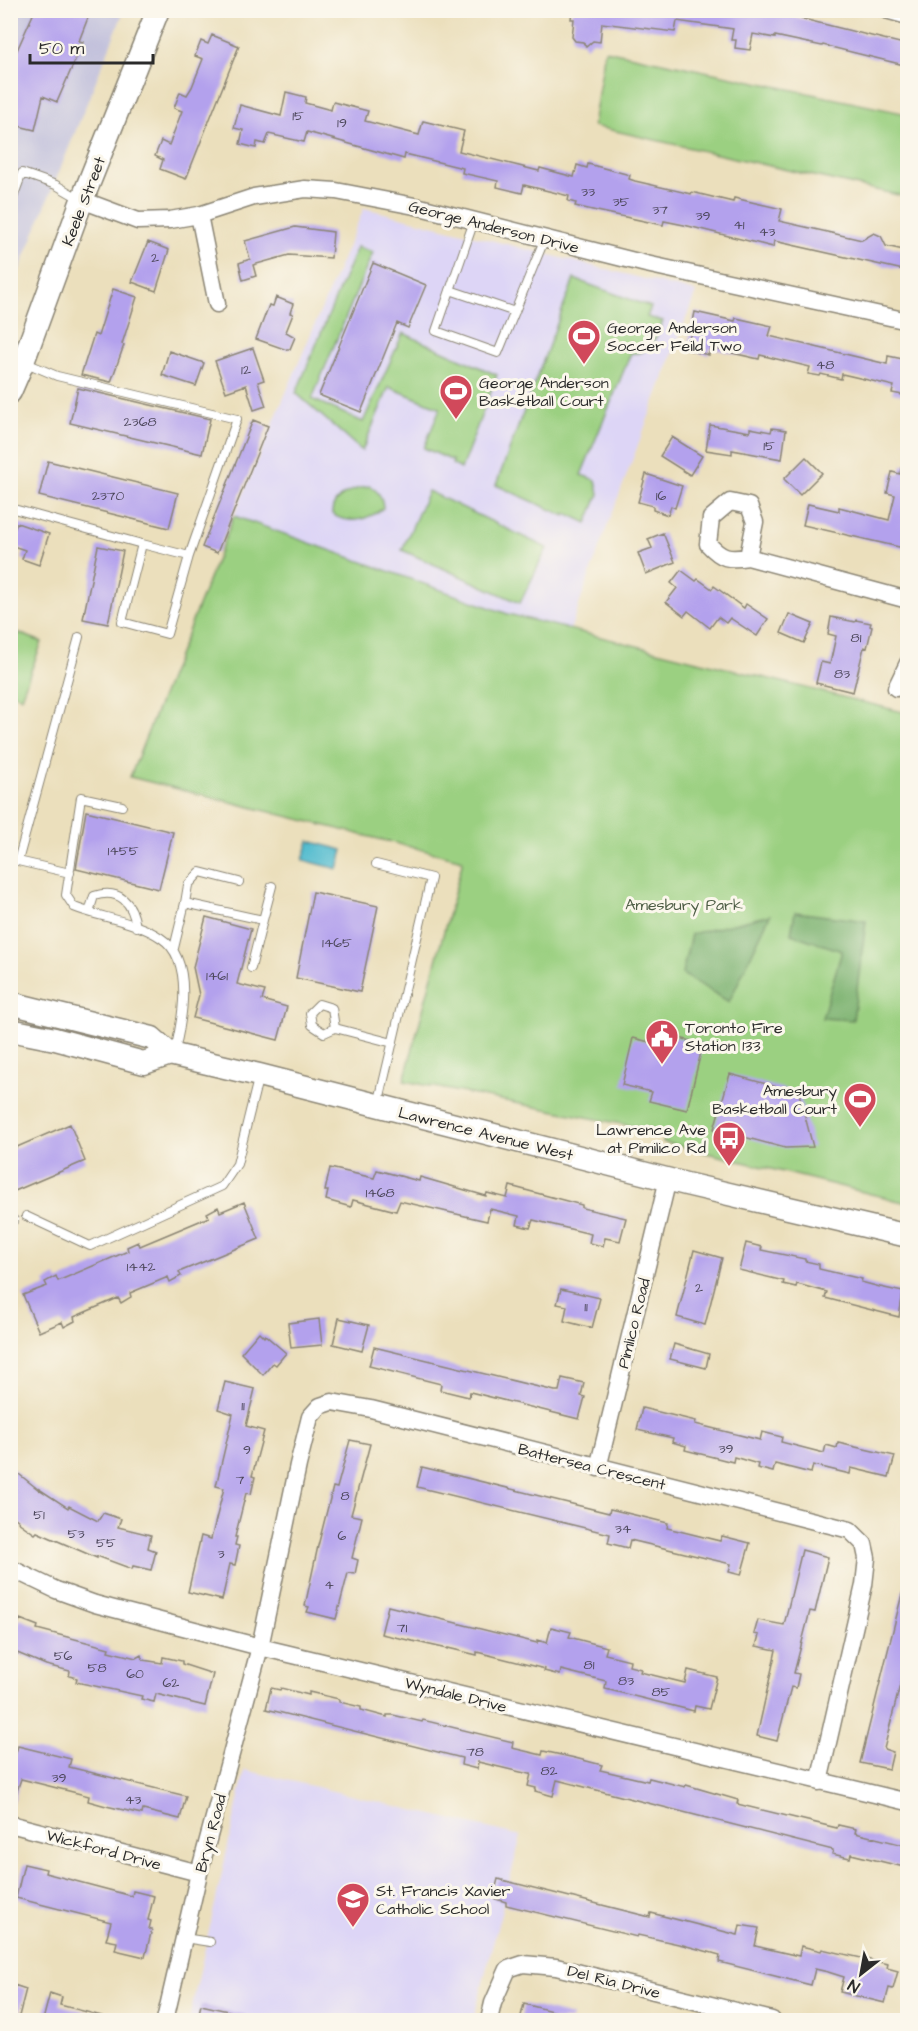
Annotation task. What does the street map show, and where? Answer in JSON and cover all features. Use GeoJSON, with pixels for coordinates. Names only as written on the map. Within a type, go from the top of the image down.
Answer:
{"type":"FeatureCollection","features":[{"type":"Feature","properties":{"kind":"main road","name":"Keele Street"},"geometry":{"type":"LineString","coordinates":[[10,392],[17,360],[158,10]]}},
{"type":"Feature","properties":{"kind":"main road","name":"Lawrence Avenue West"},"geometry":{"type":"LineString","coordinates":[[10,1003],[152,1038],[172,1055],[668,1179],[908,1236]]}},
{"type":"Feature","properties":{"kind":"main road","name":"Lawrence Avenue West"},"geometry":{"type":"LineString","coordinates":[[10,1030],[55,1039],[144,1063],[172,1055]]}},
{"type":"Feature","properties":{"kind":"street"},"geometry":{"type":"LineString","coordinates":[[886,10],[908,16]]}},
{"type":"Feature","properties":{"kind":"street","name":"George Anderson Drive"},"geometry":{"type":"LineString","coordinates":[[82,200],[138,221],[170,220],[199,215],[254,197],[305,189],[336,191],[420,207],[646,264],[908,321]]}},
{"type":"Feature","properties":{"kind":"street"},"geometry":{"type":"LineString","coordinates":[[199,215],[217,304]]}},
{"type":"Feature","properties":{"kind":"street"},"geometry":{"type":"LineString","coordinates":[[748,557],[908,600]]}},
{"type":"Feature","properties":{"kind":"street"},"geometry":{"type":"LineString","coordinates":[[896,688],[908,663]]}},
{"type":"Feature","properties":{"kind":"street","name":"Pimlico Road"},"geometry":{"type":"LineString","coordinates":[[598,1468],[668,1179]]}},
{"type":"Feature","properties":{"kind":"street","name":"Battersea Crescent"},"geometry":{"type":"LineString","coordinates":[[260,1647],[310,1417],[320,1406],[332,1402],[371,1409],[850,1530],[864,1544],[867,1558],[864,1585],[819,1782]]}},
{"type":"Feature","properties":{"kind":"street","name":"Wyndale Drive"},"geometry":{"type":"LineString","coordinates":[[10,1568],[56,1590],[95,1604],[260,1647],[908,1802]]}},
{"type":"Feature","properties":{"kind":"street","name":"Bryn Road"},"geometry":{"type":"LineString","coordinates":[[165,2020],[198,1873],[260,1647]]}},
{"type":"Feature","properties":{"kind":"street","name":"Wickford Drive"},"geometry":{"type":"LineString","coordinates":[[10,1824],[198,1873]]}},
{"type":"Feature","properties":{"kind":"street","name":"Del Ria Drive"},"geometry":{"type":"LineString","coordinates":[[489,2020],[493,2003],[508,1969],[523,1964],[556,1967],[772,2020]]}},
{"type":"Feature","properties":{"kind":"lane"},"geometry":{"type":"LineString","coordinates":[[10,206],[22,173],[56,185],[82,200]]}},
{"type":"Feature","properties":{"kind":"lane"},"geometry":{"type":"LineString","coordinates":[[474,221],[436,331],[498,353],[545,238]]}},
{"type":"Feature","properties":{"kind":"lane"},"geometry":{"type":"LineString","coordinates":[[450,290],[515,312]]}},
{"type":"Feature","properties":{"kind":"lane"},"geometry":{"type":"LineString","coordinates":[[17,360],[57,376],[237,419],[189,556],[167,634],[122,622],[142,544]]}},
{"type":"Feature","properties":{"kind":"lane"},"geometry":{"type":"LineString","coordinates":[[10,508],[189,556]]}},
{"type":"Feature","properties":{"kind":"lane"},"geometry":{"type":"LineString","coordinates":[[70,873],[18,861],[79,637]]}},
{"type":"Feature","properties":{"kind":"lane"},"geometry":{"type":"LineString","coordinates":[[122,807],[81,797],[66,895],[74,907],[159,936],[174,948]]}},
{"type":"Feature","properties":{"kind":"lane"},"geometry":{"type":"LineString","coordinates":[[376,864],[431,878],[378,1105]]}},
{"type":"Feature","properties":{"kind":"lane"},"geometry":{"type":"LineString","coordinates":[[172,1055],[183,1005],[182,976],[174,948],[188,885],[200,873],[239,882]]}},
{"type":"Feature","properties":{"kind":"lane"},"geometry":{"type":"LineString","coordinates":[[251,968],[272,886]]}},
{"type":"Feature","properties":{"kind":"lane"},"geometry":{"type":"LineString","coordinates":[[88,912],[94,896],[104,893],[121,897],[128,903],[136,927]]}},
{"type":"Feature","properties":{"kind":"lane"},"geometry":{"type":"LineString","coordinates":[[185,903],[263,920]]}},
{"type":"Feature","properties":{"kind":"lane"},"geometry":{"type":"LineString","coordinates":[[335,1028],[393,1043]]}},
{"type":"Feature","properties":{"kind":"lane"},"geometry":{"type":"LineString","coordinates":[[26,1216],[90,1246],[222,1186],[237,1164],[259,1075]]}},
{"type":"Feature","properties":{"kind":"lane"},"geometry":{"type":"LineString","coordinates":[[184,1938],[210,1942]]}},
{"type":"Feature","properties":{"kind":"shaded area"},"geometry":{"type":"Polygon","coordinates":[[[11,11],[124,11],[11,291],[11,11]]]}},
{"type":"Feature","properties":{"kind":"shaded area"},"geometry":{"type":"Polygon","coordinates":[[[364,208],[696,292],[570,630],[508,614],[234,516],[364,208]]]}},
{"type":"Feature","properties":{"kind":"shaded area","name":"St. Francis Xavier Catholic School"},"geometry":{"type":"Polygon","coordinates":[[[245,1770],[521,1836],[473,2020],[189,2020],[245,1770]]]}},
{"type":"Feature","properties":{"kind":"green space"},"geometry":{"type":"Polygon","coordinates":[[[605,50],[907,114],[907,197],[593,126],[605,50]]]}},
{"type":"Feature","properties":{"kind":"green space"},"geometry":{"type":"Polygon","coordinates":[[[357,247],[373,252],[312,399],[363,422],[403,333],[497,375],[461,469],[452,464],[453,461],[424,448],[440,408],[389,387],[362,451],[296,393],[357,247]]]}},
{"type":"Feature","properties":{"kind":"green space","name":"George Anderson Soccer Feild Two"},"geometry":{"type":"Polygon","coordinates":[[[574,279],[651,307],[647,317],[663,321],[649,348],[638,353],[631,353],[581,475],[596,480],[599,494],[587,523],[566,513],[565,516],[496,485],[574,279]]]}},
{"type":"Feature","properties":{"kind":"green space"},"geometry":{"type":"Polygon","coordinates":[[[370,486],[378,493],[383,508],[371,516],[358,520],[345,519],[332,514],[335,502],[345,494],[370,486]]]}},
{"type":"Feature","properties":{"kind":"green space"},"geometry":{"type":"Polygon","coordinates":[[[428,491],[547,548],[520,603],[402,550],[428,491]]]}},
{"type":"Feature","properties":{"kind":"green space","name":"Amesbury Park"},"geometry":{"type":"Polygon","coordinates":[[[234,516],[508,614],[907,713],[907,1203],[663,1142],[667,1133],[404,1081],[463,860],[130,777],[234,516]]]}},
{"type":"Feature","properties":{"kind":"green space"},"geometry":{"type":"Polygon","coordinates":[[[16,632],[42,642],[21,697],[11,692],[11,648],[16,632]]]}},
{"type":"Feature","properties":{"kind":"green space"},"geometry":{"type":"Polygon","coordinates":[[[795,912],[866,921],[853,1020],[822,1018],[842,951],[791,934],[795,912]]]}},
{"type":"Feature","properties":{"kind":"green space"},"geometry":{"type":"Polygon","coordinates":[[[770,915],[729,1002],[682,974],[691,934],[770,915]]]}},
{"type":"Feature","properties":{"kind":"water"},"geometry":{"type":"Polygon","coordinates":[[[309,841],[343,850],[338,869],[303,860],[309,841]]]}},
{"type":"Feature","properties":{"kind":"building"},"geometry":{"type":"Polygon","coordinates":[[[35,10],[91,10],[79,41],[83,42],[57,102],[43,96],[35,130],[10,124],[10,66],[35,10]]]}},
{"type":"Feature","properties":{"kind":"building"},"geometry":{"type":"Polygon","coordinates":[[[572,10],[759,10],[771,13],[771,11],[908,45],[908,66],[775,36],[775,38],[753,34],[750,50],[735,48],[736,40],[731,40],[733,29],[677,21],[675,32],[602,23],[600,42],[593,41],[586,47],[583,42],[575,41],[572,37],[574,19],[571,19],[572,10]]]}},
{"type":"Feature","properties":{"kind":"building"},"geometry":{"type":"Polygon","coordinates":[[[212,35],[239,46],[186,179],[160,169],[163,160],[155,156],[161,141],[169,145],[182,111],[174,108],[180,92],[187,95],[192,87],[203,59],[195,56],[201,41],[208,44],[212,35]]]}},
{"type":"Feature","properties":{"kind":"building"},"geometry":{"type":"Polygon","coordinates":[[[286,92],[306,97],[305,103],[331,110],[333,102],[368,111],[365,121],[419,135],[423,121],[464,131],[459,151],[539,171],[540,168],[574,177],[577,165],[587,168],[588,164],[630,175],[629,179],[635,181],[691,194],[692,192],[733,202],[734,198],[782,209],[779,221],[862,240],[874,233],[881,236],[886,246],[908,251],[908,271],[774,241],[773,247],[684,225],[664,221],[663,225],[575,206],[576,203],[568,201],[569,196],[524,185],[522,193],[497,187],[498,181],[462,173],[463,168],[405,154],[404,159],[307,132],[304,142],[269,134],[265,144],[257,142],[256,148],[240,144],[243,130],[234,128],[240,105],[281,116],[286,92]]]}},
{"type":"Feature","properties":{"kind":"building"},"geometry":{"type":"Polygon","coordinates":[[[295,227],[333,232],[331,258],[289,255],[253,265],[256,276],[243,280],[239,263],[250,259],[245,241],[295,227]]]}},
{"type":"Feature","properties":{"kind":"building"},"geometry":{"type":"Polygon","coordinates":[[[148,242],[169,250],[156,291],[132,282],[148,242]]]}},
{"type":"Feature","properties":{"kind":"building"},"geometry":{"type":"Polygon","coordinates":[[[373,263],[426,285],[408,328],[397,323],[361,412],[319,395],[373,263]]]}},
{"type":"Feature","properties":{"kind":"building"},"geometry":{"type":"Polygon","coordinates":[[[113,289],[137,297],[111,382],[81,375],[94,334],[98,336],[113,289]]]}},
{"type":"Feature","properties":{"kind":"building"},"geometry":{"type":"Polygon","coordinates":[[[276,297],[293,304],[290,313],[293,314],[286,332],[295,337],[290,349],[287,350],[256,339],[269,305],[273,306],[276,297]]]}},
{"type":"Feature","properties":{"kind":"building"},"geometry":{"type":"Polygon","coordinates":[[[695,312],[772,326],[769,336],[887,364],[888,356],[908,360],[908,396],[892,393],[894,386],[842,374],[841,379],[821,374],[820,376],[808,374],[810,367],[760,355],[759,359],[710,348],[709,355],[687,350],[695,312]]]}},
{"type":"Feature","properties":{"kind":"building"},"geometry":{"type":"Polygon","coordinates":[[[253,348],[264,380],[258,382],[266,406],[254,410],[246,385],[226,392],[215,361],[253,348]]]}},
{"type":"Feature","properties":{"kind":"building"},"geometry":{"type":"Polygon","coordinates":[[[169,351],[204,363],[196,386],[162,375],[169,351]]]}},
{"type":"Feature","properties":{"kind":"building"},"geometry":{"type":"Polygon","coordinates":[[[78,388],[210,419],[202,454],[70,423],[78,388]]]}},
{"type":"Feature","properties":{"kind":"building"},"geometry":{"type":"Polygon","coordinates":[[[253,420],[268,426],[217,553],[202,547],[253,420]]]}},
{"type":"Feature","properties":{"kind":"building"},"geometry":{"type":"Polygon","coordinates":[[[710,425],[750,432],[750,428],[771,432],[772,428],[786,430],[782,459],[732,450],[732,454],[706,450],[710,425]]]}},
{"type":"Feature","properties":{"kind":"building"},"geometry":{"type":"Polygon","coordinates":[[[672,437],[702,456],[690,475],[660,456],[672,437]]]}},
{"type":"Feature","properties":{"kind":"building"},"geometry":{"type":"Polygon","coordinates":[[[806,457],[822,473],[800,495],[784,479],[806,457]]]}},
{"type":"Feature","properties":{"kind":"building"},"geometry":{"type":"Polygon","coordinates":[[[48,461],[178,493],[169,528],[39,496],[48,461]]]}},
{"type":"Feature","properties":{"kind":"building"},"geometry":{"type":"Polygon","coordinates":[[[902,465],[908,465],[908,549],[803,525],[808,504],[839,511],[839,507],[889,520],[895,495],[887,493],[892,472],[900,474],[902,465]]]}},
{"type":"Feature","properties":{"kind":"building"},"geometry":{"type":"Polygon","coordinates":[[[646,474],[682,486],[675,508],[671,506],[668,515],[653,510],[653,506],[638,502],[646,474]]]}},
{"type":"Feature","properties":{"kind":"building"},"geometry":{"type":"Polygon","coordinates":[[[17,523],[49,534],[39,565],[22,559],[25,550],[10,545],[10,526],[15,528],[17,523]]]}},
{"type":"Feature","properties":{"kind":"building"},"geometry":{"type":"Polygon","coordinates":[[[663,533],[675,562],[646,574],[638,553],[652,548],[648,539],[663,533]]]}},
{"type":"Feature","properties":{"kind":"building"},"geometry":{"type":"Polygon","coordinates":[[[98,546],[123,551],[108,624],[83,619],[98,546]]]}},
{"type":"Feature","properties":{"kind":"building"},"geometry":{"type":"Polygon","coordinates":[[[681,570],[712,589],[714,586],[744,608],[746,604],[768,619],[757,636],[730,618],[726,623],[718,617],[710,628],[688,611],[684,616],[666,602],[677,588],[671,583],[681,570]]]}},
{"type":"Feature","properties":{"kind":"building"},"geometry":{"type":"Polygon","coordinates":[[[789,614],[813,624],[804,643],[781,633],[789,614]]]}},
{"type":"Feature","properties":{"kind":"building"},"geometry":{"type":"Polygon","coordinates":[[[831,617],[871,623],[867,648],[864,647],[853,692],[816,683],[821,662],[830,664],[836,636],[828,634],[831,617]]]}},
{"type":"Feature","properties":{"kind":"building"},"geometry":{"type":"Polygon","coordinates":[[[86,811],[173,832],[159,889],[76,869],[86,811]]]}},
{"type":"Feature","properties":{"kind":"building"},"geometry":{"type":"Polygon","coordinates":[[[313,892],[378,906],[360,992],[296,978],[313,892]]]}},
{"type":"Feature","properties":{"kind":"building"},"geometry":{"type":"Polygon","coordinates":[[[206,917],[251,929],[237,984],[265,991],[262,1000],[287,1007],[278,1040],[193,1018],[199,995],[193,967],[206,917]]]}},
{"type":"Feature","properties":{"kind":"building","name":"Toronto Fire Station 133"},"geometry":{"type":"Polygon","coordinates":[[[664,1034],[703,1044],[687,1110],[649,1101],[652,1092],[622,1085],[633,1038],[662,1045],[664,1034]]]}},
{"type":"Feature","properties":{"kind":"building"},"geometry":{"type":"Polygon","coordinates":[[[730,1074],[799,1093],[813,1147],[785,1148],[714,1129],[730,1074]]]}},
{"type":"Feature","properties":{"kind":"building"},"geometry":{"type":"Polygon","coordinates":[[[70,1124],[85,1161],[10,1193],[10,1150],[70,1124]]]}},
{"type":"Feature","properties":{"kind":"building"},"geometry":{"type":"Polygon","coordinates":[[[330,1168],[374,1178],[377,1170],[419,1181],[420,1177],[486,1196],[487,1193],[507,1198],[510,1186],[582,1205],[582,1208],[626,1218],[620,1241],[605,1238],[603,1246],[589,1243],[591,1234],[533,1220],[530,1228],[517,1225],[519,1216],[490,1209],[487,1221],[400,1201],[396,1211],[353,1200],[351,1207],[326,1200],[328,1191],[325,1191],[330,1168]]]}},
{"type":"Feature","properties":{"kind":"building"},"geometry":{"type":"Polygon","coordinates":[[[244,1202],[259,1239],[179,1272],[181,1276],[170,1282],[168,1277],[130,1293],[131,1297],[121,1303],[118,1298],[74,1317],[75,1321],[64,1327],[62,1322],[39,1332],[23,1295],[47,1286],[45,1282],[56,1276],[58,1281],[128,1251],[127,1247],[138,1242],[140,1246],[209,1217],[207,1213],[218,1207],[220,1212],[244,1202]]]}},
{"type":"Feature","properties":{"kind":"building"},"geometry":{"type":"Polygon","coordinates":[[[746,1243],[762,1247],[761,1250],[805,1259],[805,1261],[819,1264],[819,1269],[903,1292],[899,1317],[825,1298],[827,1292],[797,1284],[796,1287],[783,1284],[784,1281],[739,1270],[746,1243]]]}},
{"type":"Feature","properties":{"kind":"building"},"geometry":{"type":"Polygon","coordinates":[[[694,1250],[722,1258],[705,1325],[677,1317],[694,1250]]]}},
{"type":"Feature","properties":{"kind":"building"},"geometry":{"type":"Polygon","coordinates":[[[561,1289],[600,1298],[592,1328],[564,1321],[567,1306],[557,1304],[561,1289]]]}},
{"type":"Feature","properties":{"kind":"building"},"geometry":{"type":"Polygon","coordinates":[[[339,1318],[369,1325],[362,1351],[333,1344],[339,1318]]]}},
{"type":"Feature","properties":{"kind":"building"},"geometry":{"type":"Polygon","coordinates":[[[319,1319],[322,1345],[291,1348],[288,1323],[319,1319]]]}},
{"type":"Feature","properties":{"kind":"building"},"geometry":{"type":"Polygon","coordinates":[[[259,1332],[286,1353],[263,1375],[241,1353],[259,1332]]]}},
{"type":"Feature","properties":{"kind":"building"},"geometry":{"type":"Polygon","coordinates":[[[674,1344],[709,1354],[706,1368],[670,1359],[674,1344]]]}},
{"type":"Feature","properties":{"kind":"building"},"geometry":{"type":"Polygon","coordinates":[[[374,1347],[555,1391],[559,1391],[562,1378],[584,1383],[581,1396],[585,1397],[579,1419],[470,1392],[469,1397],[440,1390],[441,1384],[369,1366],[374,1347]]]}},
{"type":"Feature","properties":{"kind":"building"},"geometry":{"type":"Polygon","coordinates":[[[225,1382],[255,1389],[246,1426],[264,1431],[252,1476],[255,1477],[251,1494],[246,1493],[235,1537],[237,1537],[235,1545],[239,1546],[235,1565],[230,1564],[222,1600],[188,1592],[201,1536],[211,1539],[224,1488],[216,1486],[233,1414],[218,1409],[225,1382]]]}},
{"type":"Feature","properties":{"kind":"building"},"geometry":{"type":"Polygon","coordinates":[[[642,1408],[760,1440],[762,1432],[782,1437],[781,1442],[824,1453],[826,1445],[837,1448],[838,1443],[895,1456],[889,1477],[851,1468],[850,1474],[813,1465],[811,1473],[775,1464],[773,1472],[757,1468],[758,1464],[734,1457],[733,1462],[685,1450],[686,1446],[672,1442],[673,1438],[637,1430],[642,1408]]]}},
{"type":"Feature","properties":{"kind":"building"},"geometry":{"type":"Polygon","coordinates":[[[350,1440],[370,1444],[351,1515],[362,1517],[352,1558],[358,1560],[355,1574],[348,1573],[336,1619],[307,1612],[309,1607],[305,1606],[333,1487],[337,1488],[350,1440]]]}},
{"type":"Feature","properties":{"kind":"building"},"geometry":{"type":"Polygon","coordinates":[[[10,1467],[39,1490],[68,1508],[69,1506],[98,1521],[103,1513],[121,1519],[118,1527],[151,1535],[148,1548],[156,1551],[151,1570],[133,1566],[132,1569],[97,1556],[97,1558],[37,1532],[35,1534],[18,1522],[10,1514],[10,1467]]]}},
{"type":"Feature","properties":{"kind":"building"},"geometry":{"type":"Polygon","coordinates":[[[422,1467],[609,1513],[610,1509],[668,1523],[667,1528],[720,1541],[722,1536],[750,1543],[741,1575],[729,1572],[731,1564],[630,1540],[628,1548],[608,1543],[610,1534],[417,1487],[422,1467]]]}},
{"type":"Feature","properties":{"kind":"building"},"geometry":{"type":"Polygon","coordinates":[[[802,1550],[828,1557],[815,1612],[810,1611],[794,1673],[799,1674],[796,1688],[791,1687],[777,1741],[757,1736],[776,1650],[756,1646],[759,1635],[754,1634],[758,1620],[784,1625],[802,1550]]]}},
{"type":"Feature","properties":{"kind":"building"},"geometry":{"type":"Polygon","coordinates":[[[903,1590],[908,1590],[908,1653],[884,1749],[893,1752],[889,1769],[860,1763],[903,1590]]]}},
{"type":"Feature","properties":{"kind":"building"},"geometry":{"type":"Polygon","coordinates":[[[388,1606],[537,1643],[537,1640],[547,1643],[551,1627],[571,1632],[569,1637],[607,1647],[605,1654],[630,1660],[629,1666],[641,1669],[640,1672],[685,1683],[688,1670],[717,1677],[709,1709],[695,1706],[694,1711],[605,1689],[606,1681],[561,1670],[560,1675],[477,1652],[477,1655],[381,1634],[388,1606]]]}},
{"type":"Feature","properties":{"kind":"building"},"geometry":{"type":"Polygon","coordinates":[[[20,1619],[38,1626],[37,1629],[109,1648],[108,1651],[136,1658],[141,1655],[143,1660],[162,1663],[163,1657],[182,1661],[182,1664],[213,1674],[205,1706],[156,1694],[154,1702],[141,1699],[142,1696],[76,1682],[77,1678],[69,1676],[70,1671],[46,1665],[10,1650],[10,1644],[20,1619]]]}},
{"type":"Feature","properties":{"kind":"building"},"geometry":{"type":"Polygon","coordinates":[[[271,1688],[280,1690],[281,1688],[309,1695],[309,1692],[339,1699],[339,1702],[387,1717],[387,1715],[393,1715],[422,1722],[423,1720],[513,1742],[512,1748],[542,1755],[543,1751],[575,1758],[602,1765],[600,1770],[648,1781],[649,1778],[685,1787],[686,1785],[738,1800],[737,1804],[837,1828],[838,1825],[856,1829],[855,1833],[908,1846],[908,1868],[851,1854],[850,1858],[832,1854],[833,1850],[557,1780],[553,1796],[535,1791],[536,1788],[528,1786],[531,1774],[478,1762],[477,1769],[461,1765],[462,1758],[266,1709],[271,1688]]]}},
{"type":"Feature","properties":{"kind":"building"},"geometry":{"type":"Polygon","coordinates":[[[18,1746],[71,1759],[69,1767],[186,1796],[180,1819],[143,1810],[142,1814],[106,1806],[88,1801],[89,1796],[21,1779],[13,1803],[10,1803],[10,1772],[18,1746]]]}},
{"type":"Feature","properties":{"kind":"building"},"geometry":{"type":"Polygon","coordinates":[[[24,1864],[46,1869],[45,1873],[132,1896],[133,1891],[154,1896],[148,1920],[151,1921],[149,1929],[152,1929],[145,1957],[115,1950],[117,1942],[106,1940],[111,1922],[16,1898],[24,1864]]]}},
{"type":"Feature","properties":{"kind":"building"},"geometry":{"type":"Polygon","coordinates":[[[498,1879],[650,1917],[651,1913],[738,1935],[740,1925],[759,1928],[755,1946],[799,1956],[801,1946],[821,1951],[822,1949],[888,1964],[887,1968],[898,1971],[893,1989],[889,1988],[885,2003],[840,1992],[844,1977],[828,1972],[815,1969],[811,1985],[719,1962],[720,1955],[683,1945],[638,1935],[637,1937],[506,1905],[506,1902],[493,1898],[498,1879]]]}},
{"type":"Feature","properties":{"kind":"building"},"geometry":{"type":"Polygon","coordinates":[[[14,1985],[26,1989],[18,2020],[10,2020],[10,1989],[13,1990],[14,1985]]]}},
{"type":"Feature","properties":{"kind":"building"},"geometry":{"type":"Polygon","coordinates":[[[50,1993],[62,1997],[60,2005],[102,2016],[102,2020],[43,2020],[50,1993]]]}},
{"type":"Feature","properties":{"kind":"building"},"geometry":{"type":"Polygon","coordinates":[[[524,2004],[572,2016],[571,2020],[520,2020],[524,2004]]]}},
{"type":"Feature","properties":{"kind":"building"},"geometry":{"type":"Polygon","coordinates":[[[201,2005],[246,2015],[245,2020],[197,2020],[201,2005]]]}},
{"type":"Feature","properties":{"kind":"place","name":"George Anderson Soccer Feild Two"},"geometry":{"type":"Point","coordinates":[584,365]}},
{"type":"Feature","properties":{"kind":"place","name":"George Anderson Basketball Court"},"geometry":{"type":"Point","coordinates":[456,420]}},
{"type":"Feature","properties":{"kind":"place","name":"Toronto Fire Station 133"},"geometry":{"type":"Point","coordinates":[662,1065]}},
{"type":"Feature","properties":{"kind":"place","name":"Amesbury Basketball Court"},"geometry":{"type":"Point","coordinates":[860,1128]}},
{"type":"Feature","properties":{"kind":"place","name":"Lawrence Ave at Pimilico Rd"},"geometry":{"type":"Point","coordinates":[729,1167]}},
{"type":"Feature","properties":{"kind":"place","name":"St. Francis Xavier Catholic School"},"geometry":{"type":"Point","coordinates":[353,1928]}}]}
